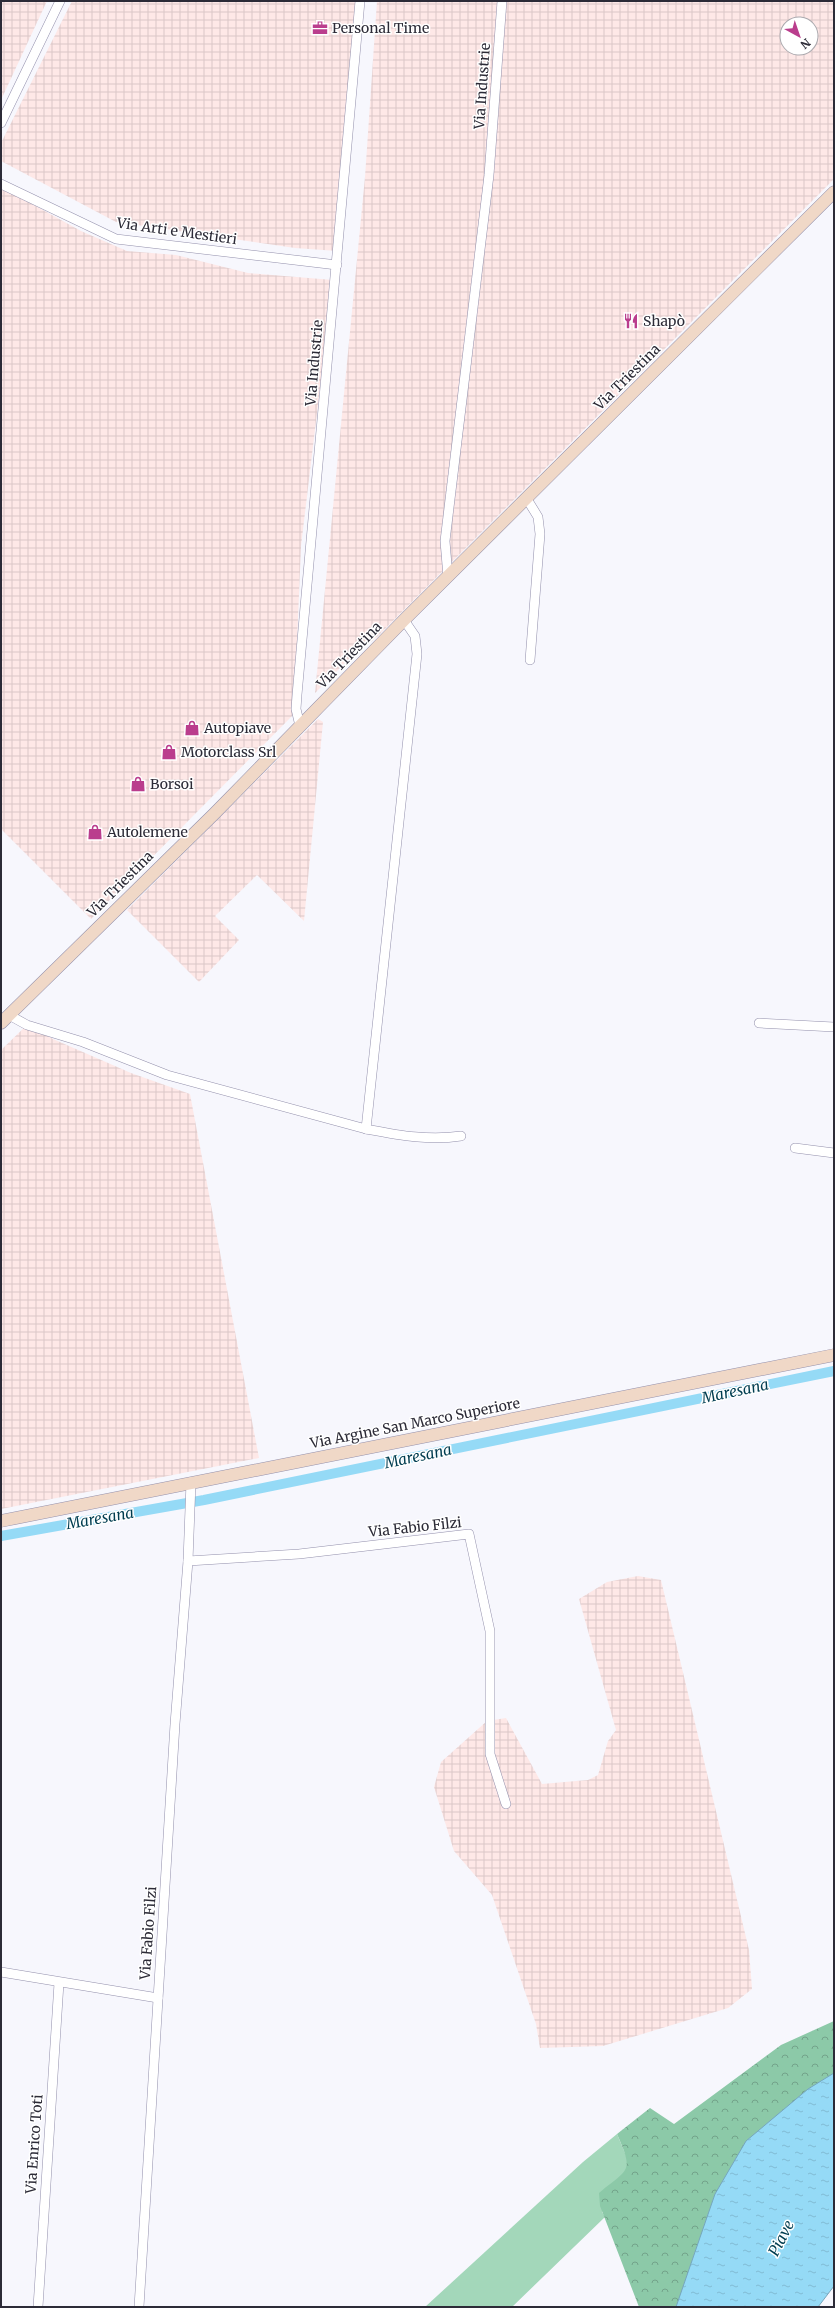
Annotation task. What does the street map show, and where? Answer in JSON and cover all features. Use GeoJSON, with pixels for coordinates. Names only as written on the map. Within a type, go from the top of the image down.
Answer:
{"type":"FeatureCollection","features":[{"type":"Feature","properties":{"kind":"main road","name":"Via Triestina"},"geometry":{"type":"LineString","coordinates":[[5,1019],[834,192]]}},
{"type":"Feature","properties":{"kind":"main road","name":"Via Argine San Marco Superiore"},"geometry":{"type":"LineString","coordinates":[[1,1521],[191,1486],[834,1355]]}},
{"type":"Feature","properties":{"kind":"street"},"geometry":{"type":"LineString","coordinates":[[1,123],[60,1]]}},
{"type":"Feature","properties":{"kind":"street","name":"Via Industrie"},"geometry":{"type":"LineString","coordinates":[[300,726],[296,709],[297,695],[360,1]]}},
{"type":"Feature","properties":{"kind":"street","name":"Via Industrie"},"geometry":{"type":"LineString","coordinates":[[448,577],[445,541],[487,198],[502,1]]}},
{"type":"Feature","properties":{"kind":"street","name":"Via Arti e Mestieri"},"geometry":{"type":"LineString","coordinates":[[1,184],[116,239],[337,265]]}},
{"type":"Feature","properties":{"kind":"street"},"geometry":{"type":"LineString","coordinates":[[527,499],[538,517],[540,534],[530,660]]}},
{"type":"Feature","properties":{"kind":"street","name":"Via Triestina"},"geometry":{"type":"LineString","coordinates":[[366,1129],[417,654],[415,636],[404,620]]}},
{"type":"Feature","properties":{"kind":"street","name":"Via Triestina"},"geometry":{"type":"LineString","coordinates":[[5,1019],[83,1042],[167,1075],[366,1129],[410,1137],[441,1139],[461,1136]]}},
{"type":"Feature","properties":{"kind":"street"},"geometry":{"type":"LineString","coordinates":[[760,1023],[834,1027]]}},
{"type":"Feature","properties":{"kind":"street"},"geometry":{"type":"LineString","coordinates":[[795,1148],[834,1153]]}},
{"type":"Feature","properties":{"kind":"street","name":"Via Fabio Filzi"},"geometry":{"type":"LineString","coordinates":[[139,2307],[175,1724],[188,1561],[191,1486]]}},
{"type":"Feature","properties":{"kind":"street","name":"Via Fabio Filzi"},"geometry":{"type":"LineString","coordinates":[[188,1561],[299,1554],[469,1534],[490,1630],[490,1754],[506,1804]]}},
{"type":"Feature","properties":{"kind":"street"},"geometry":{"type":"LineString","coordinates":[[1,1972],[59,1983],[158,1998]]}},
{"type":"Feature","properties":{"kind":"street","name":"Via Enrico Toti"},"geometry":{"type":"LineString","coordinates":[[38,2307],[59,1983]]}},
{"type":"Feature","properties":{"kind":"shaded area"},"geometry":{"type":"Polygon","coordinates":[[[1,1],[47,1],[1,100],[1,1]]]}},
{"type":"Feature","properties":{"kind":"shaded area"},"geometry":{"type":"Polygon","coordinates":[[[72,1],[358,1],[337,251],[295,248],[116,222],[1,161],[1,143],[72,1]]]}},
{"type":"Feature","properties":{"kind":"shaded area"},"geometry":{"type":"Polygon","coordinates":[[[377,1],[834,1],[834,179],[376,638],[351,657],[315,693],[365,177],[377,1]]]}},
{"type":"Feature","properties":{"kind":"shaded area"},"geometry":{"type":"Polygon","coordinates":[[[1,187],[81,231],[127,251],[176,255],[248,273],[333,280],[301,546],[294,714],[91,919],[1,829],[1,187]]]}},
{"type":"Feature","properties":{"kind":"shaded area"},"geometry":{"type":"Polygon","coordinates":[[[318,719],[323,722],[304,921],[257,875],[215,916],[239,940],[199,982],[127,910],[318,719]]]}},
{"type":"Feature","properties":{"kind":"shaded area"},"geometry":{"type":"Polygon","coordinates":[[[27,1025],[53,1039],[131,1073],[190,1094],[259,1458],[1,1509],[1,1050],[27,1025]]]}},
{"type":"Feature","properties":{"kind":"shaded area"},"geometry":{"type":"Polygon","coordinates":[[[638,1576],[661,1580],[749,1950],[752,1989],[728,2008],[603,2046],[540,2048],[536,2024],[492,1895],[454,1851],[434,1787],[441,1762],[487,1721],[506,1718],[542,1784],[588,1780],[598,1775],[608,1741],[616,1730],[579,1599],[607,1582],[638,1576]]]}},
{"type":"Feature","properties":{"kind":"green space"},"geometry":{"type":"Polygon","coordinates":[[[834,2021],[834,2080],[687,2307],[639,2307],[600,2206],[599,2193],[617,2179],[626,2169],[626,2156],[617,2134],[650,2108],[674,2124],[781,2045],[834,2021]]]}},
{"type":"Feature","properties":{"kind":"green space"},"geometry":{"type":"Polygon","coordinates":[[[617,2134],[629,2163],[626,2173],[620,2177],[602,2212],[605,2217],[512,2307],[425,2307],[583,2162],[617,2134]]]}},
{"type":"Feature","properties":{"kind":"water","name":"Piave"},"geometry":{"type":"Polygon","coordinates":[[[834,2073],[834,2286],[818,2307],[676,2307],[715,2194],[746,2141],[808,2089],[834,2073]]]}},
{"type":"Feature","properties":{"kind":"waterway","name":"Maresana"},"geometry":{"type":"LineString","coordinates":[[1,1536],[204,1500],[834,1371]]}},
{"type":"Feature","properties":{"kind":"place","name":"Personal Time"},"geometry":{"type":"Point","coordinates":[320,28]}},
{"type":"Feature","properties":{"kind":"place","name":"Shapò"},"geometry":{"type":"Point","coordinates":[631,321]}},
{"type":"Feature","properties":{"kind":"place","name":"Autopiave"},"geometry":{"type":"Point","coordinates":[192,728]}},
{"type":"Feature","properties":{"kind":"place","name":"Motorclass Srl"},"geometry":{"type":"Point","coordinates":[169,752]}},
{"type":"Feature","properties":{"kind":"place","name":"Borsoi"},"geometry":{"type":"Point","coordinates":[138,784]}},
{"type":"Feature","properties":{"kind":"place","name":"Autolemene"},"geometry":{"type":"Point","coordinates":[95,832]}}]}
